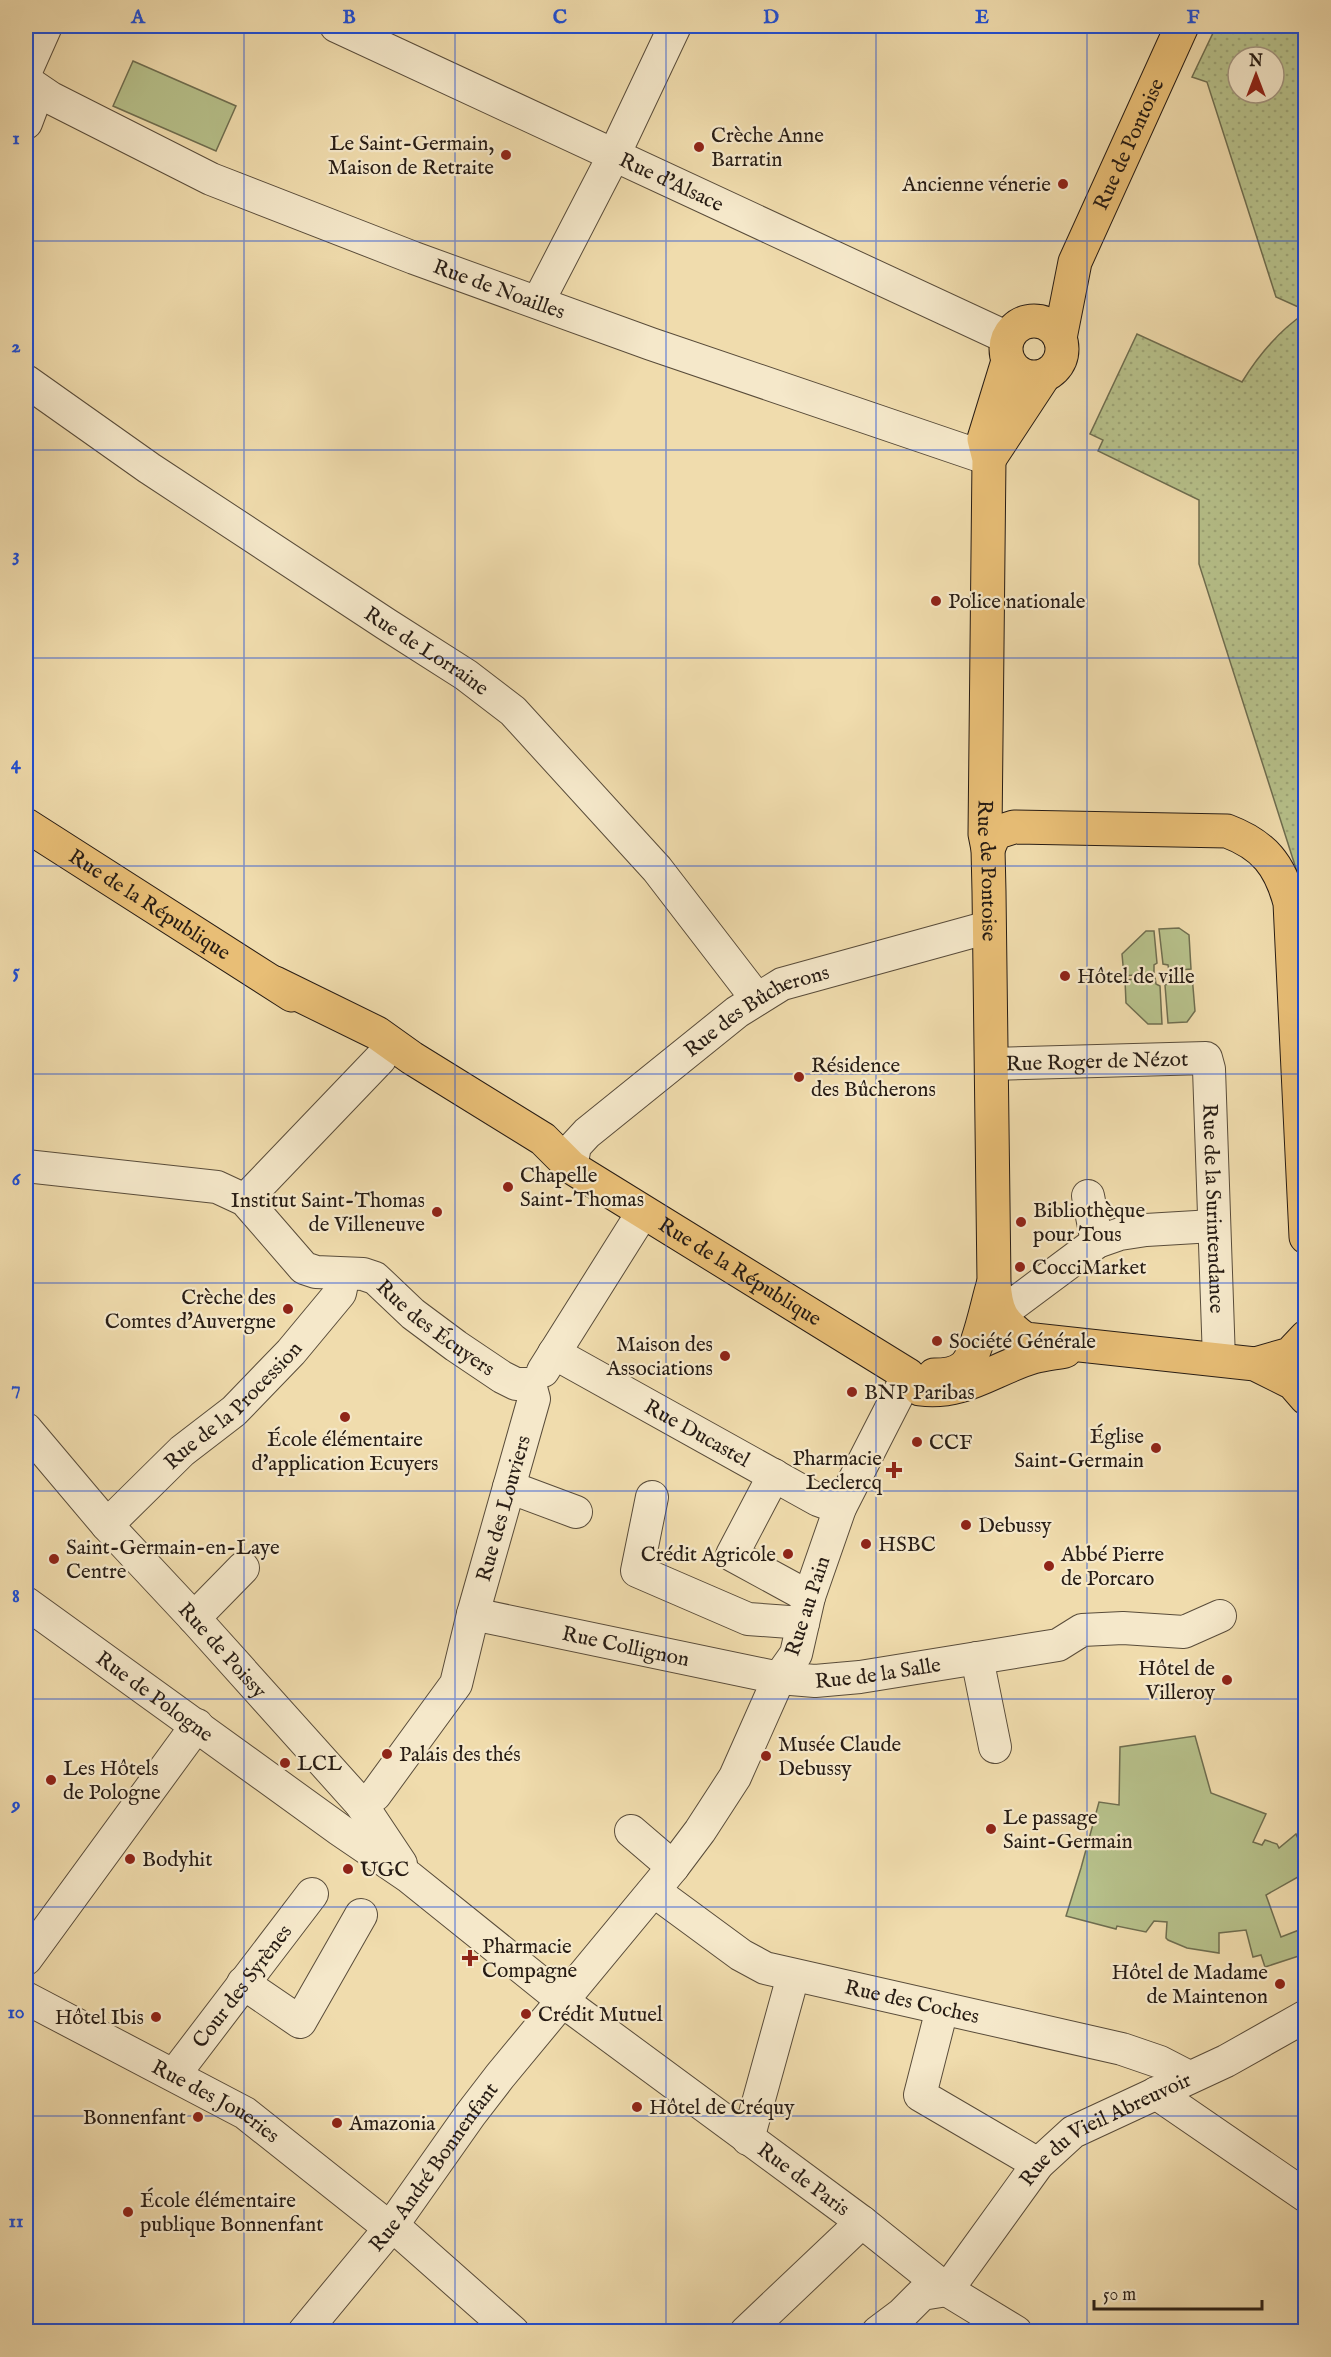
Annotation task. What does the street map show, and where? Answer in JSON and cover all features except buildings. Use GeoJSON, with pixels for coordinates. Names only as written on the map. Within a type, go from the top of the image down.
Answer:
{"type":"FeatureCollection","features":[{"type":"Feature","properties":{"kind":"main road","name":"Rue de Pontoise"},"geometry":{"type":"LineString","coordinates":[[1060,338],[1075,262],[1182,26]]}},
{"type":"Feature","properties":{"kind":"main road","name":"Rue de Pontoise"},"geometry":{"type":"LineString","coordinates":[[908,1375],[943,1375],[966,1366],[994,1298],[988,849],[985,834],[989,459],[984,439],[1015,340],[1044,295],[1075,262]]}},
{"type":"Feature","properties":{"kind":"main road"},"geometry":{"type":"LineString","coordinates":[[989,459],[1044,376],[1058,364],[1062,346],[1060,338],[1049,326],[1041,322],[1015,340],[1013,368],[1027,377],[1044,376]]}},
{"type":"Feature","properties":{"kind":"main road"},"geometry":{"type":"LineString","coordinates":[[987,788],[998,812],[1006,820],[1020,826]]}},
{"type":"Feature","properties":{"kind":"main road","name":"Rue de la République"},"geometry":{"type":"LineString","coordinates":[[26,825],[275,983],[377,1033],[396,1059],[543,1139],[571,1167],[908,1375],[920,1389],[938,1391],[959,1387],[1033,1357],[1077,1347]]}},
{"type":"Feature","properties":{"kind":"main road"},"geometry":{"type":"LineString","coordinates":[[988,849],[995,833],[1006,828],[1020,826],[1227,831],[1252,841],[1273,862],[1283,879],[1290,903],[1305,1237]]}},
{"type":"Feature","properties":{"kind":"main road"},"geometry":{"type":"LineString","coordinates":[[994,1298],[1010,1328],[1025,1339],[1077,1347],[1255,1364],[1293,1383],[1305,1398]]}},
{"type":"Feature","properties":{"kind":"main road"},"geometry":{"type":"LineString","coordinates":[[1255,1364],[1290,1354],[1305,1337]]}},
{"type":"Feature","properties":{"kind":"street"},"geometry":{"type":"LineString","coordinates":[[26,123],[30,81],[46,26]]}},
{"type":"Feature","properties":{"kind":"street","name":"Rue d'Alsace"},"geometry":{"type":"LineString","coordinates":[[336,26],[1015,340]]}},
{"type":"Feature","properties":{"kind":"street"},"geometry":{"type":"LineString","coordinates":[[538,302],[614,155],[675,26]]}},
{"type":"Feature","properties":{"kind":"street","name":"Rue de Noailles"},"geometry":{"type":"LineString","coordinates":[[30,81],[211,179],[414,258],[651,344],[989,459]]}},
{"type":"Feature","properties":{"kind":"street","name":"Rue de Lorraine"},"geometry":{"type":"LineString","coordinates":[[26,381],[149,468],[466,675],[513,711],[657,869],[757,999]]}},
{"type":"Feature","properties":{"kind":"street","name":"Rue des Bûcherons"},"geometry":{"type":"LineString","coordinates":[[571,1167],[575,1146],[587,1133],[757,999],[782,984],[989,927]]}},
{"type":"Feature","properties":{"kind":"street","name":"Rue Roger de Nézot"},"geometry":{"type":"LineString","coordinates":[[991,1064],[1206,1058]]}},
{"type":"Feature","properties":{"kind":"street","name":"Rue de la Surintendance"},"geometry":{"type":"LineString","coordinates":[[1206,1058],[1209,1068],[1219,1360]]}},
{"type":"Feature","properties":{"kind":"street"},"geometry":{"type":"LineString","coordinates":[[26,1167],[217,1187],[245,1200],[396,1059]]}},
{"type":"Feature","properties":{"kind":"street"},"geometry":{"type":"LineString","coordinates":[[1088,1196],[1097,1242]]}},
{"type":"Feature","properties":{"kind":"street","name":"Rue des Écuyers"},"geometry":{"type":"LineString","coordinates":[[245,1200],[303,1268],[316,1272],[363,1274],[375,1278],[413,1314],[456,1346],[502,1377],[516,1384],[530,1384]]}},
{"type":"Feature","properties":{"kind":"street"},"geometry":{"type":"LineString","coordinates":[[530,1384],[540,1376],[643,1212]]}},
{"type":"Feature","properties":{"kind":"street"},"geometry":{"type":"LineString","coordinates":[[994,1298],[1097,1242],[1120,1234],[1213,1226]]}},
{"type":"Feature","properties":{"kind":"street","name":"Rue de la Procession"},"geometry":{"type":"LineString","coordinates":[[106,1525],[182,1451],[234,1411],[291,1352],[339,1293],[344,1274]]}},
{"type":"Feature","properties":{"kind":"street","name":"Rue Ducastel"},"geometry":{"type":"LineString","coordinates":[[554,1353],[818,1500],[840,1508]]}},
{"type":"Feature","properties":{"kind":"street","name":"Rue au Pain"},"geometry":{"type":"LineString","coordinates":[[563,2000],[673,1867],[700,1831],[735,1777],[779,1678],[796,1654],[806,1610],[840,1508],[908,1375]]}},
{"type":"Feature","properties":{"kind":"street","name":"Rue des Louviers"},"geometry":{"type":"LineString","coordinates":[[361,1804],[375,1795],[456,1684],[473,1614],[534,1399],[530,1384]]}},
{"type":"Feature","properties":{"kind":"street","name":"Rue de Poissy"},"geometry":{"type":"LineString","coordinates":[[26,1429],[106,1525],[194,1618],[361,1804],[409,1877]]}},
{"type":"Feature","properties":{"kind":"street"},"geometry":{"type":"LineString","coordinates":[[774,1475],[732,1555],[806,1610]]}},
{"type":"Feature","properties":{"kind":"street"},"geometry":{"type":"LineString","coordinates":[[509,1486],[576,1512]]}},
{"type":"Feature","properties":{"kind":"street"},"geometry":{"type":"LineString","coordinates":[[652,1497],[637,1571],[748,1619],[806,1610]]}},
{"type":"Feature","properties":{"kind":"street"},"geometry":{"type":"LineString","coordinates":[[194,1618],[243,1568]]}},
{"type":"Feature","properties":{"kind":"street","name":"Rue de Pologne"},"geometry":{"type":"LineString","coordinates":[[26,1603],[80,1652],[196,1725],[409,1877]]}},
{"type":"Feature","properties":{"kind":"street","name":"Rue Collignon"},"geometry":{"type":"LineString","coordinates":[[473,1614],[779,1678]]}},
{"type":"Feature","properties":{"kind":"street","name":"Rue de la Salle"},"geometry":{"type":"LineString","coordinates":[[779,1678],[815,1681],[849,1678],[977,1658],[1058,1645],[1082,1630],[1123,1628],[1184,1632],[1220,1616]]}},
{"type":"Feature","properties":{"kind":"street"},"geometry":{"type":"LineString","coordinates":[[977,1658],[995,1747]]}},
{"type":"Feature","properties":{"kind":"street"},"geometry":{"type":"LineString","coordinates":[[26,1959],[196,1725]]}},
{"type":"Feature","properties":{"kind":"street"},"geometry":{"type":"LineString","coordinates":[[631,1831],[673,1867]]}},
{"type":"Feature","properties":{"kind":"street","name":"Rue de Paris"},"geometry":{"type":"LineString","coordinates":[[409,1877],[563,2000],[862,2222],[947,2290],[1016,2331]]}},
{"type":"Feature","properties":{"kind":"street","name":"Rue des Coches"},"geometry":{"type":"LineString","coordinates":[[654,1891],[741,1955],[765,1968],[1122,2049],[1160,2062],[1189,2077]]}},
{"type":"Feature","properties":{"kind":"street","name":"Cour des Syrènes"},"geometry":{"type":"LineString","coordinates":[[174,2075],[312,1894]]}},
{"type":"Feature","properties":{"kind":"street"},"geometry":{"type":"LineString","coordinates":[[243,1983],[300,2022],[361,1915]]}},
{"type":"Feature","properties":{"kind":"street"},"geometry":{"type":"LineString","coordinates":[[748,2139],[793,1976]]}},
{"type":"Feature","properties":{"kind":"street","name":"Rue des Joueries"},"geometry":{"type":"LineString","coordinates":[[26,1998],[245,2113],[400,2232],[513,2331]]}},
{"type":"Feature","properties":{"kind":"street","name":"Rue André Bonnenfant"},"geometry":{"type":"LineString","coordinates":[[304,2331],[391,2227],[470,2115],[563,2000]]}},
{"type":"Feature","properties":{"kind":"street"},"geometry":{"type":"LineString","coordinates":[[942,2009],[920,2095],[1038,2164]]}},
{"type":"Feature","properties":{"kind":"street","name":"Rue du Vieil Abreuvoir"},"geometry":{"type":"LineString","coordinates":[[947,2290],[1038,2164],[1073,2132],[1226,2061],[1305,2016]]}},
{"type":"Feature","properties":{"kind":"street"},"geometry":{"type":"LineString","coordinates":[[1156,2093],[1305,2196]]}},
{"type":"Feature","properties":{"kind":"street"},"geometry":{"type":"LineString","coordinates":[[746,2331],[862,2222]]}},
{"type":"Feature","properties":{"kind":"street"},"geometry":{"type":"LineString","coordinates":[[878,2331],[902,2314],[922,2294],[947,2290]]}},
{"type":"Feature","properties":{"kind":"green space"},"geometry":{"type":"Polygon","coordinates":[[[1232,26],[1305,26],[1305,310],[1276,297],[1207,82],[1192,77],[1214,31],[1232,26]]]}},
{"type":"Feature","properties":{"kind":"green space"},"geometry":{"type":"Polygon","coordinates":[[[133,61],[236,106],[216,151],[113,106],[133,61]]]}},
{"type":"Feature","properties":{"kind":"green space"},"geometry":{"type":"Polygon","coordinates":[[[1305,313],[1305,897],[1199,564],[1199,500],[1098,451],[1103,440],[1090,434],[1137,334],[1242,382],[1270,344],[1305,313]]]}},
{"type":"Feature","properties":{"kind":"green space"},"geometry":{"type":"Polygon","coordinates":[[[1179,928],[1189,935],[1191,969],[1169,971],[1168,965],[1163,964],[1159,929],[1179,928]]]}},
{"type":"Feature","properties":{"kind":"green space"},"geometry":{"type":"Polygon","coordinates":[[[1146,931],[1154,931],[1157,963],[1154,965],[1154,973],[1124,976],[1122,954],[1146,931]]]}},
{"type":"Feature","properties":{"kind":"green space"},"geometry":{"type":"Polygon","coordinates":[[[1192,975],[1195,1011],[1187,1022],[1168,1023],[1165,985],[1168,984],[1169,976],[1192,975]]]}},
{"type":"Feature","properties":{"kind":"green space"},"geometry":{"type":"Polygon","coordinates":[[[1155,977],[1156,984],[1160,986],[1162,1024],[1148,1024],[1126,1003],[1125,980],[1155,977]]]}},
{"type":"Feature","properties":{"kind":"green space"},"geometry":{"type":"Polygon","coordinates":[[[1195,1736],[1211,1793],[1266,1814],[1253,1842],[1262,1845],[1265,1840],[1277,1844],[1279,1848],[1296,1834],[1305,1855],[1305,1873],[1266,1895],[1281,1937],[1299,1930],[1305,1943],[1305,1954],[1265,1967],[1261,1955],[1253,1957],[1246,1930],[1219,1933],[1219,1953],[1187,1948],[1168,1940],[1166,1938],[1167,1922],[1154,1921],[1146,1932],[1117,1926],[1116,1929],[1066,1916],[1099,1802],[1119,1805],[1120,1747],[1195,1736]]]}},
{"type":"Feature","properties":{"kind":"place","name":"Crèche Anne Barratin"},"geometry":{"type":"Point","coordinates":[699,147]}},
{"type":"Feature","properties":{"kind":"place","name":"Le Saint-Germain, Maison de Retraite"},"geometry":{"type":"Point","coordinates":[506,155]}},
{"type":"Feature","properties":{"kind":"place","name":"Ancienne vénerie"},"geometry":{"type":"Point","coordinates":[1063,184]}},
{"type":"Feature","properties":{"kind":"place","name":"Police nationale"},"geometry":{"type":"Point","coordinates":[936,601]}},
{"type":"Feature","properties":{"kind":"place","name":"Hôtel de ville"},"geometry":{"type":"Point","coordinates":[1065,976]}},
{"type":"Feature","properties":{"kind":"place","name":"Résidence des Bûcherons"},"geometry":{"type":"Point","coordinates":[799,1077]}},
{"type":"Feature","properties":{"kind":"place","name":"Chapelle Saint-Thomas"},"geometry":{"type":"Point","coordinates":[508,1187]}},
{"type":"Feature","properties":{"kind":"place","name":"Institut Saint-Thomas de Villeneuve"},"geometry":{"type":"Point","coordinates":[437,1212]}},
{"type":"Feature","properties":{"kind":"place","name":"Bibliothèque pour Tous"},"geometry":{"type":"Point","coordinates":[1021,1222]}},
{"type":"Feature","properties":{"kind":"place","name":"CocciMarket"},"geometry":{"type":"Point","coordinates":[1020,1267]}},
{"type":"Feature","properties":{"kind":"place","name":"Crèche des Comtes d'Auvergne"},"geometry":{"type":"Point","coordinates":[288,1309]}},
{"type":"Feature","properties":{"kind":"place","name":"Société Générale"},"geometry":{"type":"Point","coordinates":[937,1341]}},
{"type":"Feature","properties":{"kind":"place","name":"Maison des Associations"},"geometry":{"type":"Point","coordinates":[725,1356]}},
{"type":"Feature","properties":{"kind":"place","name":"BNP Paribas"},"geometry":{"type":"Point","coordinates":[852,1392]}},
{"type":"Feature","properties":{"kind":"place","name":"École élémentaire d'application Ecuyers"},"geometry":{"type":"Point","coordinates":[345,1417]}},
{"type":"Feature","properties":{"kind":"place","name":"CCF"},"geometry":{"type":"Point","coordinates":[917,1442]}},
{"type":"Feature","properties":{"kind":"place","name":"Église Saint-Germain"},"geometry":{"type":"Point","coordinates":[1156,1448]}},
{"type":"Feature","properties":{"kind":"place","name":"Pharmacie Leclercq"},"geometry":{"type":"Point","coordinates":[894,1470]}},
{"type":"Feature","properties":{"kind":"place","name":"Debussy"},"geometry":{"type":"Point","coordinates":[966,1525]}},
{"type":"Feature","properties":{"kind":"place","name":"HSBC"},"geometry":{"type":"Point","coordinates":[866,1544]}},
{"type":"Feature","properties":{"kind":"place","name":"Crédit Agricole"},"geometry":{"type":"Point","coordinates":[788,1554]}},
{"type":"Feature","properties":{"kind":"place","name":"Saint-Germain-en-Laye Centre"},"geometry":{"type":"Point","coordinates":[54,1559]}},
{"type":"Feature","properties":{"kind":"place","name":"Abbé Pierre de Porcaro"},"geometry":{"type":"Point","coordinates":[1049,1566]}},
{"type":"Feature","properties":{"kind":"place","name":"Hôtel de Villeroy"},"geometry":{"type":"Point","coordinates":[1227,1680]}},
{"type":"Feature","properties":{"kind":"place","name":"Palais des thés"},"geometry":{"type":"Point","coordinates":[387,1754]}},
{"type":"Feature","properties":{"kind":"place","name":"Musée Claude Debussy"},"geometry":{"type":"Point","coordinates":[766,1756]}},
{"type":"Feature","properties":{"kind":"place","name":"LCL"},"geometry":{"type":"Point","coordinates":[285,1763]}},
{"type":"Feature","properties":{"kind":"place","name":"Les Hôtels de Pologne"},"geometry":{"type":"Point","coordinates":[51,1780]}},
{"type":"Feature","properties":{"kind":"place","name":"Le passage Saint-Germain"},"geometry":{"type":"Point","coordinates":[991,1829]}},
{"type":"Feature","properties":{"kind":"place","name":"Bodyhit"},"geometry":{"type":"Point","coordinates":[130,1859]}},
{"type":"Feature","properties":{"kind":"place","name":"UGC"},"geometry":{"type":"Point","coordinates":[348,1869]}},
{"type":"Feature","properties":{"kind":"place","name":"Pharmacie Compagne"},"geometry":{"type":"Point","coordinates":[470,1958]}},
{"type":"Feature","properties":{"kind":"place","name":"Hôtel de Madame de Maintenon"},"geometry":{"type":"Point","coordinates":[1280,1984]}},
{"type":"Feature","properties":{"kind":"place","name":"Crédit Mutuel"},"geometry":{"type":"Point","coordinates":[526,2014]}},
{"type":"Feature","properties":{"kind":"place","name":"Hôtel Ibis"},"geometry":{"type":"Point","coordinates":[156,2017]}},
{"type":"Feature","properties":{"kind":"place","name":"Hôtel de Créquy"},"geometry":{"type":"Point","coordinates":[637,2107]}},
{"type":"Feature","properties":{"kind":"place","name":"Bonnenfant"},"geometry":{"type":"Point","coordinates":[198,2117]}},
{"type":"Feature","properties":{"kind":"place","name":"Amazonia"},"geometry":{"type":"Point","coordinates":[337,2123]}},
{"type":"Feature","properties":{"kind":"place","name":"École élémentaire publique Bonnenfant"},"geometry":{"type":"Point","coordinates":[128,2212]}}]}
